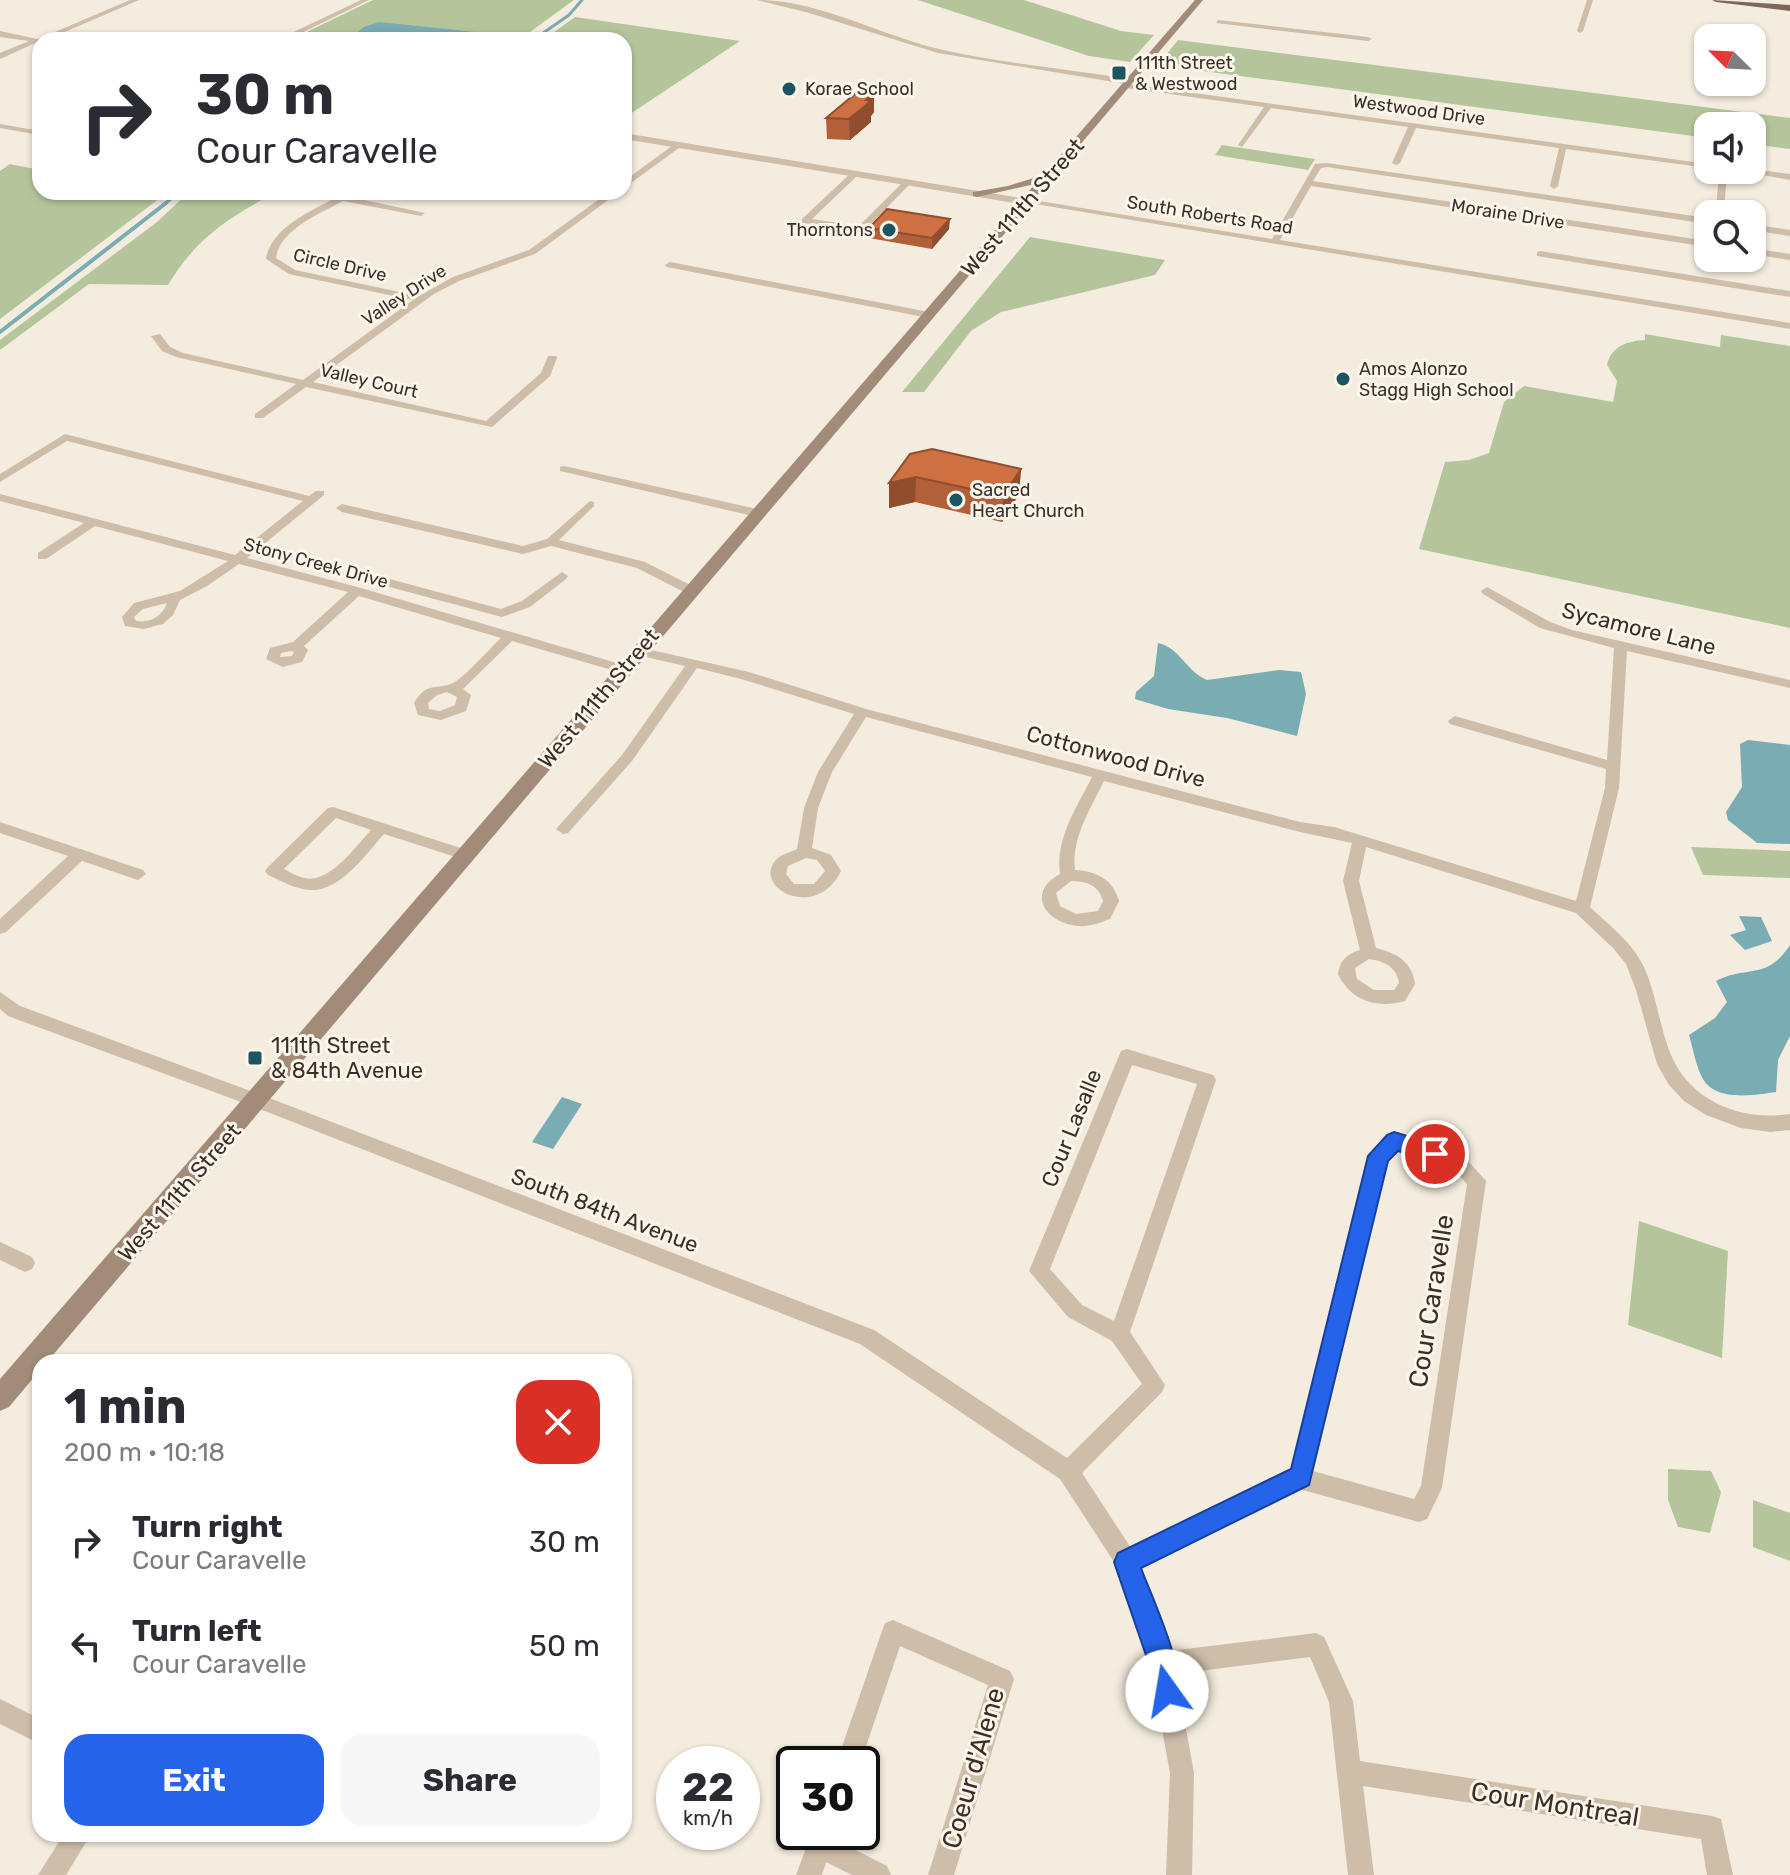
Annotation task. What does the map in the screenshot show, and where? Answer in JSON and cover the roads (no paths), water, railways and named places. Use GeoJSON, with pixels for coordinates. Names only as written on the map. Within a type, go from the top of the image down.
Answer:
{"type":"FeatureCollection","features":[{"type":"Feature","properties":{"kind":"main road","name":"West 111th Street"},"geometry":{"type":"LineString","coordinates":[[38,1354],[258,1101],[622,669],[1199,0]]}},
{"type":"Feature","properties":{"kind":"main road"},"geometry":{"type":"LineString","coordinates":[[1716,0],[1790,8]]}},
{"type":"Feature","properties":{"kind":"main road"},"geometry":{"type":"LineString","coordinates":[[977,194],[1015,188],[1050,175]]}},
{"type":"Feature","properties":{"kind":"main road","name":"West 111th Street"},"geometry":{"type":"LineString","coordinates":[[0,1398],[32,1361]]}},
{"type":"Feature","properties":{"kind":"street"},"geometry":{"type":"LineString","coordinates":[[60,32],[136,0]]}},
{"type":"Feature","properties":{"kind":"street"},"geometry":{"type":"LineString","coordinates":[[298,32],[366,0]]}},
{"type":"Feature","properties":{"kind":"street","name":"Westwood Drive"},"geometry":{"type":"LineString","coordinates":[[760,0],[811,11],[938,51],[1128,84],[1694,164]]}},
{"type":"Feature","properties":{"kind":"street"},"geometry":{"type":"LineString","coordinates":[[1580,31],[1590,0]]}},
{"type":"Feature","properties":{"kind":"street"},"geometry":{"type":"LineString","coordinates":[[1218,22],[1368,39]]}},
{"type":"Feature","properties":{"kind":"street"},"geometry":{"type":"LineString","coordinates":[[0,34],[32,40]]}},
{"type":"Feature","properties":{"kind":"street"},"geometry":{"type":"LineString","coordinates":[[0,56],[32,44]]}},
{"type":"Feature","properties":{"kind":"street"},"geometry":{"type":"LineString","coordinates":[[1242,145],[1269,105]]}},
{"type":"Feature","properties":{"kind":"street"},"geometry":{"type":"LineString","coordinates":[[1396,163],[1413,125]]}},
{"type":"Feature","properties":{"kind":"street"},"geometry":{"type":"LineString","coordinates":[[0,126],[32,132]]}},
{"type":"Feature","properties":{"kind":"street","name":"South Roberts Road"},"geometry":{"type":"LineString","coordinates":[[632,137],[1790,326]]}},
{"type":"Feature","properties":{"kind":"street"},"geometry":{"type":"LineString","coordinates":[[632,175],[679,145]]}},
{"type":"Feature","properties":{"kind":"street"},"geometry":{"type":"LineString","coordinates":[[1554,186],[1563,146]]}},
{"type":"Feature","properties":{"kind":"street"},"geometry":{"type":"LineString","coordinates":[[1275,242],[1318,166],[1335,165],[1694,219]]}},
{"type":"Feature","properties":{"kind":"street"},"geometry":{"type":"LineString","coordinates":[[855,174],[805,221],[861,229],[907,183]]}},
{"type":"Feature","properties":{"kind":"street"},"geometry":{"type":"LineString","coordinates":[[1766,174],[1790,177]]}},
{"type":"Feature","properties":{"kind":"street","name":"Moraine Drive"},"geometry":{"type":"LineString","coordinates":[[1307,183],[1694,242]]}},
{"type":"Feature","properties":{"kind":"street","name":"Circle Drive"},"geometry":{"type":"LineString","coordinates":[[339,200],[280,237],[271,249],[271,259],[292,272],[420,299]]}},
{"type":"Feature","properties":{"kind":"street"},"geometry":{"type":"LineString","coordinates":[[353,200],[421,213]]}},
{"type":"Feature","properties":{"kind":"street","name":"Valley Drive"},"geometry":{"type":"LineString","coordinates":[[259,416],[420,299],[456,279],[532,252],[604,200]]}},
{"type":"Feature","properties":{"kind":"street"},"geometry":{"type":"LineString","coordinates":[[1766,229],[1790,233]]}},
{"type":"Feature","properties":{"kind":"street"},"geometry":{"type":"LineString","coordinates":[[1766,253],[1790,257]]}},
{"type":"Feature","properties":{"kind":"street"},"geometry":{"type":"LineString","coordinates":[[1540,254],[1790,294]]}},
{"type":"Feature","properties":{"kind":"street"},"geometry":{"type":"LineString","coordinates":[[670,265],[929,315]]}},
{"type":"Feature","properties":{"kind":"street","name":"Valley Court"},"geometry":{"type":"LineString","coordinates":[[156,336],[166,349],[180,355],[488,425],[546,374],[552,358]]}},
{"type":"Feature","properties":{"kind":"street"},"geometry":{"type":"LineString","coordinates":[[0,479],[65,437],[316,496],[235,561],[174,599]]}},
{"type":"Feature","properties":{"kind":"street"},"geometry":{"type":"LineString","coordinates":[[564,469],[757,513]]}},
{"type":"Feature","properties":{"kind":"street","name":"Stony Creek Drive"},"geometry":{"type":"LineString","coordinates":[[0,497],[357,591],[622,669]]}},
{"type":"Feature","properties":{"kind":"street"},"geometry":{"type":"LineString","coordinates":[[342,508],[523,550],[551,542],[590,504]]}},
{"type":"Feature","properties":{"kind":"street"},"geometry":{"type":"LineString","coordinates":[[42,556],[93,522]]}},
{"type":"Feature","properties":{"kind":"street"},"geometry":{"type":"LineString","coordinates":[[551,542],[641,565],[690,590]]}},
{"type":"Feature","properties":{"kind":"street"},"geometry":{"type":"LineString","coordinates":[[386,582],[508,613],[532,600],[562,576]]}},
{"type":"Feature","properties":{"kind":"street"},"geometry":{"type":"LineString","coordinates":[[296,646],[357,591]]}},
{"type":"Feature","properties":{"kind":"street","name":"Sycamore Lane"},"geometry":{"type":"LineString","coordinates":[[1487,591],[1545,625],[1703,666],[1790,684]]}},
{"type":"Feature","properties":{"kind":"street"},"geometry":{"type":"LineString","coordinates":[[430,612],[445,599]]}},
{"type":"Feature","properties":{"kind":"street"},"geometry":{"type":"LineString","coordinates":[[455,689],[511,635]]}},
{"type":"Feature","properties":{"kind":"street"},"geometry":{"type":"LineString","coordinates":[[1621,644],[1620,692],[1614,728],[1615,767],[1582,909],[1626,952],[1636,967],[1663,1057],[1674,1081],[1692,1098],[1721,1114],[1750,1124],[1790,1122]]}},
{"type":"Feature","properties":{"kind":"street","name":"Cottonwood Drive"},"geometry":{"type":"LineString","coordinates":[[638,651],[694,663],[862,712],[1100,775],[1360,840],[1582,909]]}},
{"type":"Feature","properties":{"kind":"street"},"geometry":{"type":"LineString","coordinates":[[563,829],[627,758],[694,663]]}},
{"type":"Feature","properties":{"kind":"street"},"geometry":{"type":"LineString","coordinates":[[804,852],[811,808],[825,772],[862,712]]}},
{"type":"Feature","properties":{"kind":"street"},"geometry":{"type":"LineString","coordinates":[[1455,721],[1615,767]]}},
{"type":"Feature","properties":{"kind":"street"},"geometry":{"type":"LineString","coordinates":[[1068,876],[1065,868],[1071,838],[1100,775]]}},
{"type":"Feature","properties":{"kind":"street"},"geometry":{"type":"LineString","coordinates":[[382,827],[328,879],[315,884],[299,882],[273,871],[333,812],[382,827],[465,855]]}},
{"type":"Feature","properties":{"kind":"street"},"geometry":{"type":"LineString","coordinates":[[0,827],[138,874]]}},
{"type":"Feature","properties":{"kind":"street"},"geometry":{"type":"LineString","coordinates":[[1360,840],[1351,881],[1369,953]]}},
{"type":"Feature","properties":{"kind":"street"},"geometry":{"type":"LineString","coordinates":[[0,928],[79,855]]}},
{"type":"Feature","properties":{"kind":"street","name":"South 84th Avenue"},"geometry":{"type":"LineString","coordinates":[[0,999],[14,1011],[258,1101],[867,1337],[1068,1471],[1127,1562]]}},
{"type":"Feature","properties":{"kind":"street","name":"Cour Lasalle"},"geometry":{"type":"LineString","coordinates":[[1068,1471],[1155,1385],[1119,1334],[1075,1311],[1039,1271],[1127,1056],[1207,1080],[1119,1334]]}},
{"type":"Feature","properties":{"kind":"street","name":"Cour Caravelle"},"geometry":{"type":"LineString","coordinates":[[1394,1141],[1456,1160],[1477,1181],[1431,1488],[1419,1511],[1298,1478],[1301,1477],[1378,1156],[1394,1141]]}},
{"type":"Feature","properties":{"kind":"street"},"geometry":{"type":"LineString","coordinates":[[0,1251],[25,1263]]}},
{"type":"Feature","properties":{"kind":"street"},"geometry":{"type":"LineString","coordinates":[[1179,1875],[1182,1773],[1162,1664],[1127,1562],[1298,1478]]}},
{"type":"Feature","properties":{"kind":"street","name":"Coeur d'Alene"},"geometry":{"type":"LineString","coordinates":[[854,1746],[893,1631],[1002,1679],[941,1875]]}},
{"type":"Feature","properties":{"kind":"street"},"geometry":{"type":"LineString","coordinates":[[1162,1664],[1316,1645],[1341,1701],[1352,1772],[1361,1875]]}},
{"type":"Feature","properties":{"kind":"street"},"geometry":{"type":"LineString","coordinates":[[0,1711],[32,1728]]}},
{"type":"Feature","properties":{"kind":"street","name":"Cour Montreal"},"geometry":{"type":"LineString","coordinates":[[1352,1772],[1712,1828],[1720,1875]]}},
{"type":"Feature","properties":{"kind":"street"},"geometry":{"type":"LineString","coordinates":[[51,1875],[74,1842]]}},
{"type":"Feature","properties":{"kind":"street"},"geometry":{"type":"LineString","coordinates":[[809,1875],[818,1850]]}},
{"type":"Feature","properties":{"kind":"street"},"geometry":{"type":"LineString","coordinates":[[839,1850],[878,1875]]}},
{"type":"Feature","properties":{"kind":"water"},"geometry":{"type":"Polygon","coordinates":[[[379,22],[475,32],[358,32],[379,22]]]}},
{"type":"Feature","properties":{"kind":"water"},"geometry":{"type":"Polygon","coordinates":[[[1158,643],[1172,649],[1207,680],[1279,670],[1301,672],[1306,694],[1297,736],[1227,718],[1168,709],[1135,699],[1136,692],[1154,676],[1158,643]]]}},
{"type":"Feature","properties":{"kind":"water"},"geometry":{"type":"Polygon","coordinates":[[[1748,740],[1790,745],[1790,844],[1757,843],[1728,820],[1726,812],[1742,787],[1740,744],[1748,740]]]}},
{"type":"Feature","properties":{"kind":"water"},"geometry":{"type":"Polygon","coordinates":[[[1739,916],[1761,917],[1772,941],[1745,950],[1730,935],[1746,930],[1739,916]]]}},
{"type":"Feature","properties":{"kind":"water"},"geometry":{"type":"Polygon","coordinates":[[[1790,945],[1790,1036],[1778,1060],[1776,1092],[1736,1095],[1717,1091],[1703,1079],[1689,1035],[1715,1018],[1727,1002],[1716,981],[1773,964],[1790,945]]]}},
{"type":"Feature","properties":{"kind":"water"},"geometry":{"type":"Polygon","coordinates":[[[562,1097],[582,1104],[553,1149],[532,1142],[562,1097]]]}},
{"type":"Feature","properties":{"kind":"waterway"},"geometry":{"type":"LineString","coordinates":[[545,32],[569,15],[582,0]]}},
{"type":"Feature","properties":{"kind":"waterway"},"geometry":{"type":"LineString","coordinates":[[163,205],[170,200]]}},
{"type":"Feature","properties":{"kind":"waterway"},"geometry":{"type":"LineString","coordinates":[[0,332],[166,203]]}},
{"type":"Feature","properties":{"kind":"place","name":"111th Street & Westwood"},"geometry":{"type":"Point","coordinates":[1119,73]}},
{"type":"Feature","properties":{"kind":"place","name":"Korae School"},"geometry":{"type":"Point","coordinates":[789,89]}},
{"type":"Feature","properties":{"kind":"place","name":"Thorntons"},"geometry":{"type":"Point","coordinates":[889,230]}},
{"type":"Feature","properties":{"kind":"place","name":"Amos Alonzo Stagg High School"},"geometry":{"type":"Point","coordinates":[1343,379]}},
{"type":"Feature","properties":{"kind":"place","name":"Sacred Heart Church"},"geometry":{"type":"Point","coordinates":[956,500]}},
{"type":"Feature","properties":{"kind":"place","name":"111th Street & 84th Avenue"},"geometry":{"type":"Point","coordinates":[255,1058]}}]}
